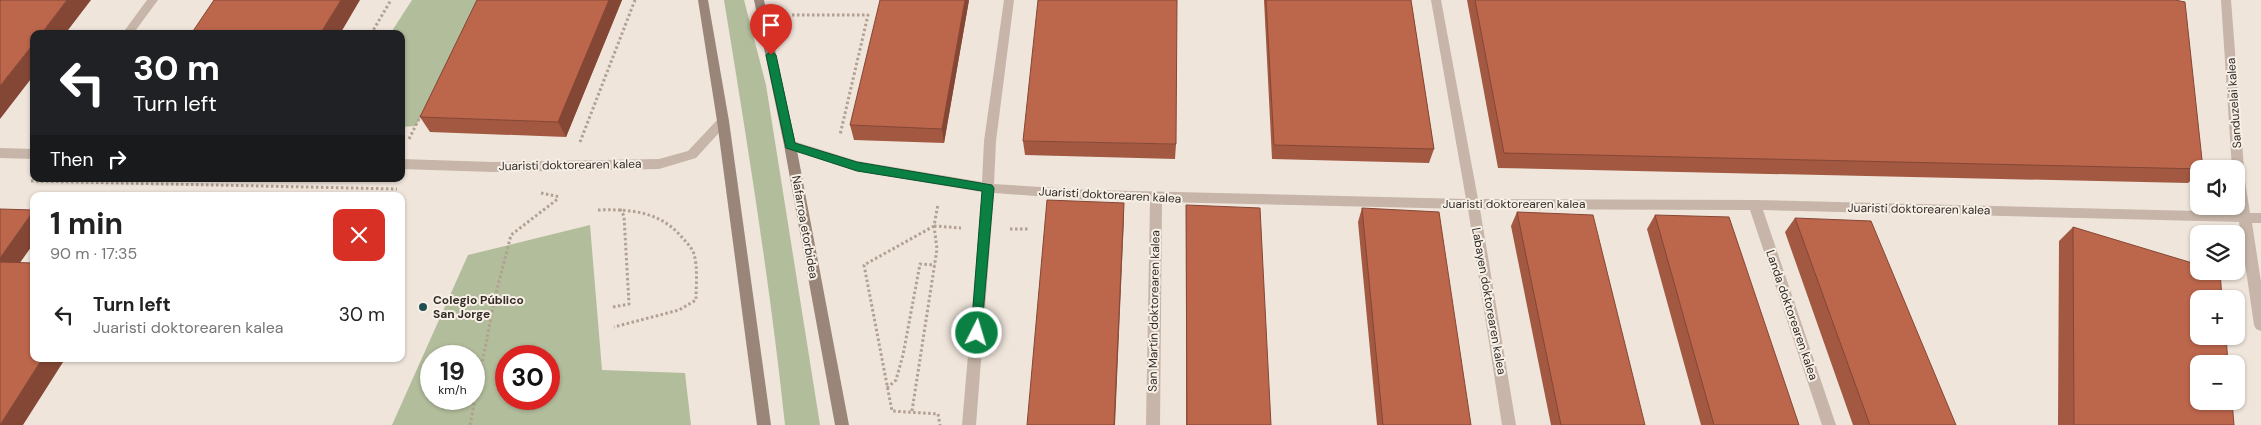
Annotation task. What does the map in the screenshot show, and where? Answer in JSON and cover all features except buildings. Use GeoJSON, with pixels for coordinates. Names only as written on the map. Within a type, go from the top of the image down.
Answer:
{"type":"FeatureCollection","features":[{"type":"Feature","properties":{"kind":"main road"},"geometry":{"type":"LineString","coordinates":[[703,0],[723,121],[764,425]]}},
{"type":"Feature","properties":{"kind":"main road","name":"Nafarroa etorbidea"},"geometry":{"type":"LineString","coordinates":[[759,0],[790,145],[842,425]]}},
{"type":"Feature","properties":{"kind":"street"},"geometry":{"type":"LineString","coordinates":[[131,30],[153,0]]}},
{"type":"Feature","properties":{"kind":"street"},"geometry":{"type":"LineString","coordinates":[[968,425],[988,188],[990,141],[1009,0]]}},
{"type":"Feature","properties":{"kind":"street","name":"Labayen doktorearen kalea"},"geometry":{"type":"LineString","coordinates":[[1436,0],[1510,425]]}},
{"type":"Feature","properties":{"kind":"street","name":"Sanduzelai kalea"},"geometry":{"type":"LineString","coordinates":[[2226,0],[2239,181],[2261,325]]}},
{"type":"Feature","properties":{"kind":"street","name":"Juaristi doktorearen kalea"},"geometry":{"type":"LineString","coordinates":[[405,164],[493,166],[659,164],[692,154],[723,121]]}},
{"type":"Feature","properties":{"kind":"street","name":"Juaristi doktorearen kalea"},"geometry":{"type":"LineString","coordinates":[[790,145],[857,166],[988,188],[1156,198],[1472,204],[1755,205],[2261,218]]}},
{"type":"Feature","properties":{"kind":"street"},"geometry":{"type":"LineString","coordinates":[[0,153],[30,154]]}},
{"type":"Feature","properties":{"kind":"street","name":"San Martín doktorearen kalea"},"geometry":{"type":"LineString","coordinates":[[1153,425],[1156,198]]}},
{"type":"Feature","properties":{"kind":"street","name":"Landa doktorearen kalea"},"geometry":{"type":"LineString","coordinates":[[1755,205],[1829,425]]}},
{"type":"Feature","properties":{"kind":"path"},"geometry":{"type":"LineString","coordinates":[[373,30],[391,0]]}},
{"type":"Feature","properties":{"kind":"path"},"geometry":{"type":"LineString","coordinates":[[578,148],[634,0]]}},
{"type":"Feature","properties":{"kind":"path"},"geometry":{"type":"LineString","coordinates":[[792,15],[868,15],[840,137]]}},
{"type":"Feature","properties":{"kind":"path"},"geometry":{"type":"LineString","coordinates":[[406,146],[424,110]]}},
{"type":"Feature","properties":{"kind":"path"},"geometry":{"type":"LineString","coordinates":[[70,182],[406,190]]}},
{"type":"Feature","properties":{"kind":"path"},"geometry":{"type":"LineString","coordinates":[[470,425],[495,297],[512,235],[560,197],[533,193]]}},
{"type":"Feature","properties":{"kind":"path"},"geometry":{"type":"LineString","coordinates":[[598,210],[620,209],[650,214],[671,224],[692,250],[696,273],[696,300],[679,310],[614,327]]}},
{"type":"Feature","properties":{"kind":"path"},"geometry":{"type":"LineString","coordinates":[[613,307],[629,304],[624,216],[620,209]]}},
{"type":"Feature","properties":{"kind":"path"},"geometry":{"type":"LineString","coordinates":[[912,411],[937,249],[934,226],[864,265],[892,411],[938,414],[940,425]]}},
{"type":"Feature","properties":{"kind":"path"},"geometry":{"type":"LineString","coordinates":[[887,388],[896,380],[903,355],[920,264],[935,265]]}},
{"type":"Feature","properties":{"kind":"green space"},"geometry":{"type":"Polygon","coordinates":[[[412,0],[480,0],[416,126],[405,127],[405,30],[393,30],[412,0]]]}},
{"type":"Feature","properties":{"kind":"green space"},"geometry":{"type":"Polygon","coordinates":[[[724,0],[744,0],[766,85],[820,425],[785,425],[765,265],[724,0]]]}},
{"type":"Feature","properties":{"kind":"green space"},"geometry":{"type":"Polygon","coordinates":[[[590,225],[602,370],[685,373],[691,425],[392,425],[420,362],[420,410],[485,410],[485,345],[428,345],[468,255],[590,225]]]}},
{"type":"Feature","properties":{"kind":"place","name":"Colegio Público San Jorge"},"geometry":{"type":"Point","coordinates":[423,307]}},
{"type":"Feature","properties":{"kind":"route"},"geometry":{"type":"LineString","coordinates":[[771,55],[790,145],[857,166],[988,188],[977,333]]}}]}
